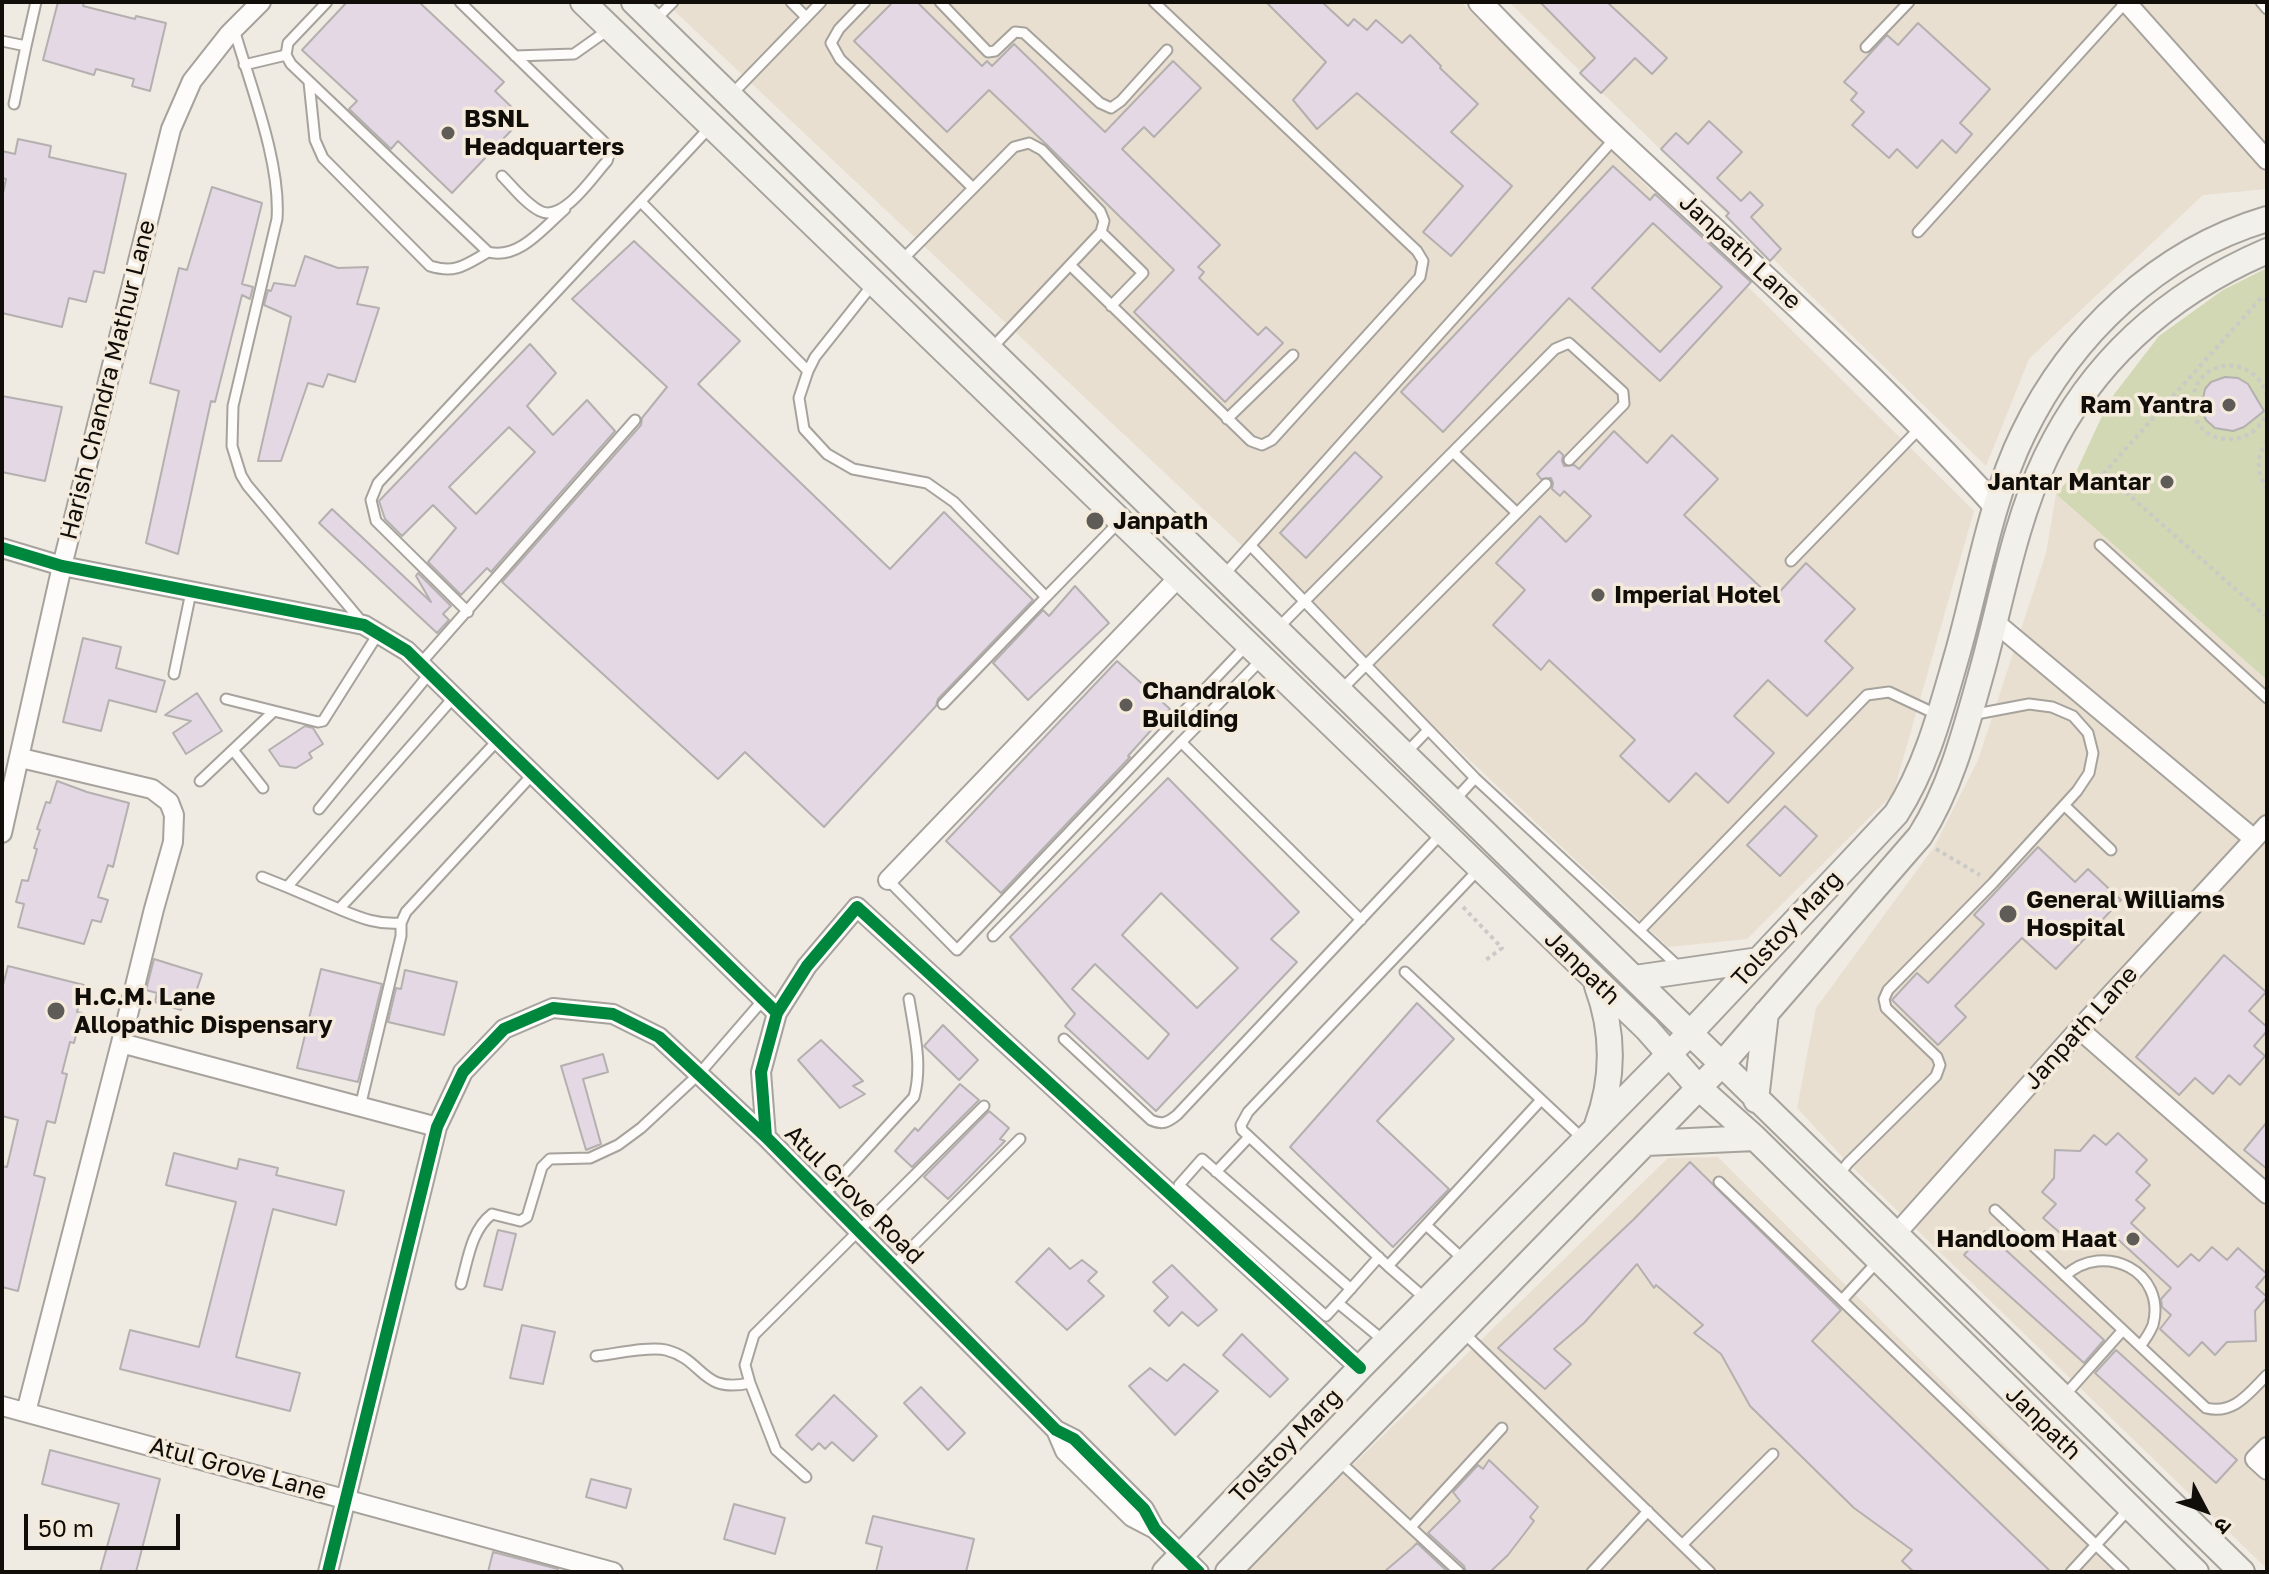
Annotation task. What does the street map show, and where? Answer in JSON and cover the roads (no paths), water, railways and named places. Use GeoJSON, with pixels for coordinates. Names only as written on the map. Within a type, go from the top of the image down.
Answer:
{"type":"FeatureCollection","features":[{"type":"Feature","properties":{"kind":"main road","name":"Janpath"},"geometry":{"type":"LineString","coordinates":[[583,2],[1669,1052],[1698,1087],[1755,1138],[1877,1262],[2196,1572]]}},
{"type":"Feature","properties":{"kind":"main road","name":"Janpath"},"geometry":{"type":"LineString","coordinates":[[634,2],[2242,1572]]}},
{"type":"Feature","properties":{"kind":"main road","name":"Tolstoy Marg"},"geometry":{"type":"LineString","coordinates":[[1173,1564],[1360,1368],[1690,1033],[1896,814],[1917,774],[1939,716],[1996,507],[2022,435],[2057,375],[2102,319],[2124,299],[2175,262],[2234,231],[2267,219]]}},
{"type":"Feature","properties":{"kind":"main road","name":"Tolstoy Marg"},"geometry":{"type":"LineString","coordinates":[[1228,1572],[1722,1064],[1920,836],[1947,782],[1970,715],[2020,530],[2046,458],[2080,398],[2126,342],[2170,305],[2225,269],[2267,251]]}},
{"type":"Feature","properties":{"kind":"main road"},"geometry":{"type":"LineString","coordinates":[[1635,978],[1759,960]]}},
{"type":"Feature","properties":{"kind":"main road"},"geometry":{"type":"LineString","coordinates":[[1589,1136],[1602,1111],[1610,1068],[1608,1023],[1595,981]]}},
{"type":"Feature","properties":{"kind":"main road"},"geometry":{"type":"LineString","coordinates":[[1756,1100],[1766,1013]]}},
{"type":"Feature","properties":{"kind":"main road"},"geometry":{"type":"LineString","coordinates":[[1646,1143],[1755,1138]]}},
{"type":"Feature","properties":{"kind":"street","name":"Harish Chandra Mathur Lane"},"geometry":{"type":"LineString","coordinates":[[2,833],[62,566],[171,129],[192,81],[234,29],[261,2]]}},
{"type":"Feature","properties":{"kind":"street","name":"Janpath Lane"},"geometry":{"type":"LineString","coordinates":[[1480,2],[1615,138],[1860,364],[1996,507]]}},
{"type":"Feature","properties":{"kind":"street"},"geometry":{"type":"LineString","coordinates":[[2126,2],[2267,160]]}},
{"type":"Feature","properties":{"kind":"street"},"geometry":{"type":"LineString","coordinates":[[2,548],[62,566],[371,629],[407,651],[425,668],[777,1013]]}},
{"type":"Feature","properties":{"kind":"street"},"geometry":{"type":"LineString","coordinates":[[888,880],[1178,578]]}},
{"type":"Feature","properties":{"kind":"street"},"geometry":{"type":"LineString","coordinates":[[1996,623],[2264,829]]}},
{"type":"Feature","properties":{"kind":"street"},"geometry":{"type":"LineString","coordinates":[[21,758],[152,789],[169,802],[174,815],[173,842],[26,1412]]}},
{"type":"Feature","properties":{"kind":"street","name":"Janpath Lane"},"geometry":{"type":"LineString","coordinates":[[1896,1234],[2079,1029],[2264,829]]}},
{"type":"Feature","properties":{"kind":"street"},"geometry":{"type":"LineString","coordinates":[[766,1137],[761,1072],[777,1013],[807,966],[857,907],[1360,1368]]}},
{"type":"Feature","properties":{"kind":"street","name":"Atul Grove Road"},"geometry":{"type":"LineString","coordinates":[[328,1572],[437,1127],[463,1072],[504,1029],[553,1008],[613,1014],[659,1037],[861,1230],[1056,1430],[1074,1439],[1144,1509],[1173,1564],[1199,1572]]}},
{"type":"Feature","properties":{"kind":"street"},"geometry":{"type":"LineString","coordinates":[[2079,1029],[2267,1194]]}},
{"type":"Feature","properties":{"kind":"street"},"geometry":{"type":"LineString","coordinates":[[121,1043],[437,1127]]}},
{"type":"Feature","properties":{"kind":"street","name":"Atul Grove Lane"},"geometry":{"type":"LineString","coordinates":[[2,1406],[613,1572]]}},
{"type":"Feature","properties":{"kind":"street"},"geometry":{"type":"LineString","coordinates":[[2267,1447],[2255,1459],[2267,1470]]}},
{"type":"Feature","properties":{"kind":"lane"},"geometry":{"type":"LineString","coordinates":[[14,104],[36,2]]}},
{"type":"Feature","properties":{"kind":"lane"},"geometry":{"type":"LineString","coordinates":[[327,2],[288,43],[286,55],[291,64],[488,252],[499,255],[516,251],[565,209],[607,161],[610,152],[608,146],[460,2]]}},
{"type":"Feature","properties":{"kind":"lane"},"geometry":{"type":"LineString","coordinates":[[653,21],[673,2]]}},
{"type":"Feature","properties":{"kind":"lane"},"geometry":{"type":"LineString","coordinates":[[791,2],[806,17]]}},
{"type":"Feature","properties":{"kind":"lane"},"geometry":{"type":"LineString","coordinates":[[730,96],[821,2]]}},
{"type":"Feature","properties":{"kind":"lane"},"geometry":{"type":"LineString","coordinates":[[865,2],[839,29],[831,43],[840,59],[973,188]]}},
{"type":"Feature","properties":{"kind":"lane"},"geometry":{"type":"LineString","coordinates":[[940,2],[988,52],[995,51],[1015,32],[1024,33],[1100,103],[1111,108],[1167,50]]}},
{"type":"Feature","properties":{"kind":"lane"},"geometry":{"type":"LineString","coordinates":[[1070,265],[1227,419],[1251,441],[1262,445],[1272,440],[1420,277],[1423,261],[1417,251],[1154,2]]}},
{"type":"Feature","properties":{"kind":"lane"},"geometry":{"type":"LineString","coordinates":[[1866,47],[1909,2]]}},
{"type":"Feature","properties":{"kind":"lane"},"geometry":{"type":"LineString","coordinates":[[1918,232],[2126,2]]}},
{"type":"Feature","properties":{"kind":"lane"},"geometry":{"type":"LineString","coordinates":[[2261,2],[2267,9]]}},
{"type":"Feature","properties":{"kind":"lane"},"geometry":{"type":"LineString","coordinates":[[515,56],[574,54],[610,28]]}},
{"type":"Feature","properties":{"kind":"lane"},"geometry":{"type":"LineString","coordinates":[[226,699],[323,721],[371,629],[247,485],[232,446],[233,406],[277,219],[279,195],[234,29]]}},
{"type":"Feature","properties":{"kind":"lane"},"geometry":{"type":"LineString","coordinates":[[2,41],[26,46]]}},
{"type":"Feature","properties":{"kind":"lane"},"geometry":{"type":"LineString","coordinates":[[244,65],[286,55]]}},
{"type":"Feature","properties":{"kind":"lane"},"geometry":{"type":"LineString","coordinates":[[308,81],[315,140],[323,158],[430,266],[447,271],[488,252]]}},
{"type":"Feature","properties":{"kind":"lane"},"geometry":{"type":"LineString","coordinates":[[468,612],[376,521],[371,500],[378,483],[711,126]]}},
{"type":"Feature","properties":{"kind":"lane"},"geometry":{"type":"LineString","coordinates":[[1223,576],[1615,138]]}},
{"type":"Feature","properties":{"kind":"lane"},"geometry":{"type":"LineString","coordinates":[[900,262],[1014,147],[1029,143],[1042,150],[1100,211],[1104,221],[1101,232],[990,350]]}},
{"type":"Feature","properties":{"kind":"lane"},"geometry":{"type":"LineString","coordinates":[[502,176],[539,211],[549,214],[565,209]]}},
{"type":"Feature","properties":{"kind":"lane"},"geometry":{"type":"LineString","coordinates":[[641,202],[808,371]]}},
{"type":"Feature","properties":{"kind":"lane"},"geometry":{"type":"LineString","coordinates":[[1101,232],[1143,273],[1111,306]]}},
{"type":"Feature","properties":{"kind":"lane"},"geometry":{"type":"LineString","coordinates":[[874,283],[815,357],[808,371],[799,398],[804,429],[827,454],[853,469],[927,483],[954,502],[1046,597]]}},
{"type":"Feature","properties":{"kind":"lane"},"geometry":{"type":"LineString","coordinates":[[1277,629],[1555,349],[1569,343],[1625,397],[1624,404],[1569,460]]}},
{"type":"Feature","properties":{"kind":"lane"},"geometry":{"type":"LineString","coordinates":[[1227,419],[1293,355]]}},
{"type":"Feature","properties":{"kind":"lane"},"geometry":{"type":"LineString","coordinates":[[319,809],[468,612],[635,420]]}},
{"type":"Feature","properties":{"kind":"lane"},"geometry":{"type":"LineString","coordinates":[[1791,561],[1921,426]]}},
{"type":"Feature","properties":{"kind":"lane"},"geometry":{"type":"LineString","coordinates":[[1453,452],[1517,513]]}},
{"type":"Feature","properties":{"kind":"lane"},"geometry":{"type":"LineString","coordinates":[[1340,691],[1546,484]]}},
{"type":"Feature","properties":{"kind":"lane"},"geometry":{"type":"LineString","coordinates":[[943,704],[1120,521]]}},
{"type":"Feature","properties":{"kind":"lane"},"geometry":{"type":"LineString","coordinates":[[2100,545],[2267,698]]}},
{"type":"Feature","properties":{"kind":"lane"},"geometry":{"type":"LineString","coordinates":[[1251,546],[1475,778],[1683,970]]}},
{"type":"Feature","properties":{"kind":"lane"},"geometry":{"type":"LineString","coordinates":[[174,674],[191,592]]}},
{"type":"Feature","properties":{"kind":"lane"},"geometry":{"type":"LineString","coordinates":[[993,936],[1181,742],[1254,652]]}},
{"type":"Feature","properties":{"kind":"lane"},"geometry":{"type":"LineString","coordinates":[[888,880],[957,950],[1254,652]]}},
{"type":"Feature","properties":{"kind":"lane"},"geometry":{"type":"LineString","coordinates":[[1640,930],[1867,695],[1889,692],[1939,716]]}},
{"type":"Feature","properties":{"kind":"lane"},"geometry":{"type":"LineString","coordinates":[[287,887],[454,697]]}},
{"type":"Feature","properties":{"kind":"lane"},"geometry":{"type":"LineString","coordinates":[[1837,1177],[1936,1076],[1940,1065],[1937,1057],[1886,1008],[1884,999],[1888,990],[1993,883],[2089,773],[2093,753],[2088,733],[2073,716],[2052,707],[2029,704],[1970,715]]}},
{"type":"Feature","properties":{"kind":"lane"},"geometry":{"type":"LineString","coordinates":[[200,781],[274,711]]}},
{"type":"Feature","properties":{"kind":"lane"},"geometry":{"type":"LineString","coordinates":[[1405,754],[1428,730]]}},
{"type":"Feature","properties":{"kind":"lane"},"geometry":{"type":"LineString","coordinates":[[339,909],[498,740]]}},
{"type":"Feature","properties":{"kind":"lane"},"geometry":{"type":"LineString","coordinates":[[1181,742],[1361,920]]}},
{"type":"Feature","properties":{"kind":"lane"},"geometry":{"type":"LineString","coordinates":[[233,750],[263,788]]}},
{"type":"Feature","properties":{"kind":"lane"},"geometry":{"type":"LineString","coordinates":[[360,1107],[406,912],[533,774]]}},
{"type":"Feature","properties":{"kind":"lane"},"geometry":{"type":"LineString","coordinates":[[1453,802],[1475,778]]}},
{"type":"Feature","properties":{"kind":"lane"},"geometry":{"type":"LineString","coordinates":[[2064,805],[2111,850]]}},
{"type":"Feature","properties":{"kind":"lane"},"geometry":{"type":"LineString","coordinates":[[1064,1039],[1151,1120],[1159,1124],[1167,1123],[1442,833]]}},
{"type":"Feature","properties":{"kind":"lane"},"geometry":{"type":"LineString","coordinates":[[1427,1300],[1249,1137],[1241,1125],[1248,1112],[1479,869]]}},
{"type":"Feature","properties":{"kind":"lane"},"geometry":{"type":"LineString","coordinates":[[262,877],[370,922],[401,923]]}},
{"type":"Feature","properties":{"kind":"lane"},"geometry":{"type":"LineString","coordinates":[[1405,972],[1541,1100],[1589,1136]]}},
{"type":"Feature","properties":{"kind":"lane"},"geometry":{"type":"LineString","coordinates":[[824,1195],[914,1097],[918,1082],[917,1054],[909,999]]}},
{"type":"Feature","properties":{"kind":"lane"},"geometry":{"type":"LineString","coordinates":[[461,1284],[476,1231],[492,1214],[520,1221],[527,1217],[542,1167],[550,1159],[590,1158],[618,1145],[641,1128],[699,1074],[763,1000]]}},
{"type":"Feature","properties":{"kind":"lane"},"geometry":{"type":"LineString","coordinates":[[1388,1266],[1541,1100]]}},
{"type":"Feature","properties":{"kind":"lane"},"geometry":{"type":"LineString","coordinates":[[806,1477],[776,1450],[750,1383],[745,1365],[754,1335],[984,1106]]}},
{"type":"Feature","properties":{"kind":"lane"},"geometry":{"type":"LineString","coordinates":[[1216,1172],[1249,1137]]}},
{"type":"Feature","properties":{"kind":"lane"},"geometry":{"type":"LineString","coordinates":[[893,1266],[1020,1139]]}},
{"type":"Feature","properties":{"kind":"lane"},"geometry":{"type":"LineString","coordinates":[[1351,1289],[1202,1159],[1179,1185],[1326,1316],[1351,1289],[1379,1257]]}},
{"type":"Feature","properties":{"kind":"lane"},"geometry":{"type":"LineString","coordinates":[[1719,1182],[2124,1572]]}},
{"type":"Feature","properties":{"kind":"lane"},"geometry":{"type":"LineString","coordinates":[[1995,1210],[2206,1408],[2217,1411],[2240,1403],[2267,1375]]}},
{"type":"Feature","properties":{"kind":"lane"},"geometry":{"type":"LineString","coordinates":[[1426,1225],[1466,1261]]}},
{"type":"Feature","properties":{"kind":"lane"},"geometry":{"type":"LineString","coordinates":[[2065,1276],[2083,1263],[2107,1259],[2135,1271],[2146,1282],[2155,1312],[2152,1328],[2140,1346]]}},
{"type":"Feature","properties":{"kind":"lane"},"geometry":{"type":"LineString","coordinates":[[1843,1299],[1877,1262]]}},
{"type":"Feature","properties":{"kind":"lane"},"geometry":{"type":"LineString","coordinates":[[1338,1303],[1386,1342]]}},
{"type":"Feature","properties":{"kind":"lane"},"geometry":{"type":"LineString","coordinates":[[2063,1397],[2123,1330]]}},
{"type":"Feature","properties":{"kind":"lane"},"geometry":{"type":"LineString","coordinates":[[1462,1331],[1710,1572]]}},
{"type":"Feature","properties":{"kind":"lane"},"geometry":{"type":"LineString","coordinates":[[596,1356],[663,1349],[687,1359],[711,1382],[750,1383]]}},
{"type":"Feature","properties":{"kind":"lane"},"geometry":{"type":"LineString","coordinates":[[1411,1527],[1502,1428]]}},
{"type":"Feature","properties":{"kind":"lane"},"geometry":{"type":"LineString","coordinates":[[1683,1544],[1773,1454]]}},
{"type":"Feature","properties":{"kind":"lane"},"geometry":{"type":"LineString","coordinates":[[1337,1460],[1459,1572]]}},
{"type":"Feature","properties":{"kind":"lane"},"geometry":{"type":"LineString","coordinates":[[2071,1572],[2130,1508]]}},
{"type":"Feature","properties":{"kind":"lane"},"geometry":{"type":"LineString","coordinates":[[1592,1572],[1648,1511]]}},
{"type":"Feature","properties":{"kind":"place","name":"BSNL Headquarters"},"geometry":{"type":"Point","coordinates":[448,133]}},
{"type":"Feature","properties":{"kind":"place","name":"Ram Yantra"},"geometry":{"type":"Point","coordinates":[2229,405]}},
{"type":"Feature","properties":{"kind":"place","name":"Jantar Mantar"},"geometry":{"type":"Point","coordinates":[2167,482]}},
{"type":"Feature","properties":{"kind":"place","name":"Janpath"},"geometry":{"type":"Point","coordinates":[1095,521]}},
{"type":"Feature","properties":{"kind":"place","name":"Imperial Hotel"},"geometry":{"type":"Point","coordinates":[1598,595]}},
{"type":"Feature","properties":{"kind":"place","name":"Chandralok Building"},"geometry":{"type":"Point","coordinates":[1126,705]}},
{"type":"Feature","properties":{"kind":"place","name":"General Williams Hospital"},"geometry":{"type":"Point","coordinates":[2008,914]}},
{"type":"Feature","properties":{"kind":"place","name":"H.C.M. Lane Allopathic Dispensary"},"geometry":{"type":"Point","coordinates":[56,1011]}},
{"type":"Feature","properties":{"kind":"place","name":"Handloom Haat"},"geometry":{"type":"Point","coordinates":[2133,1239]}}]}
